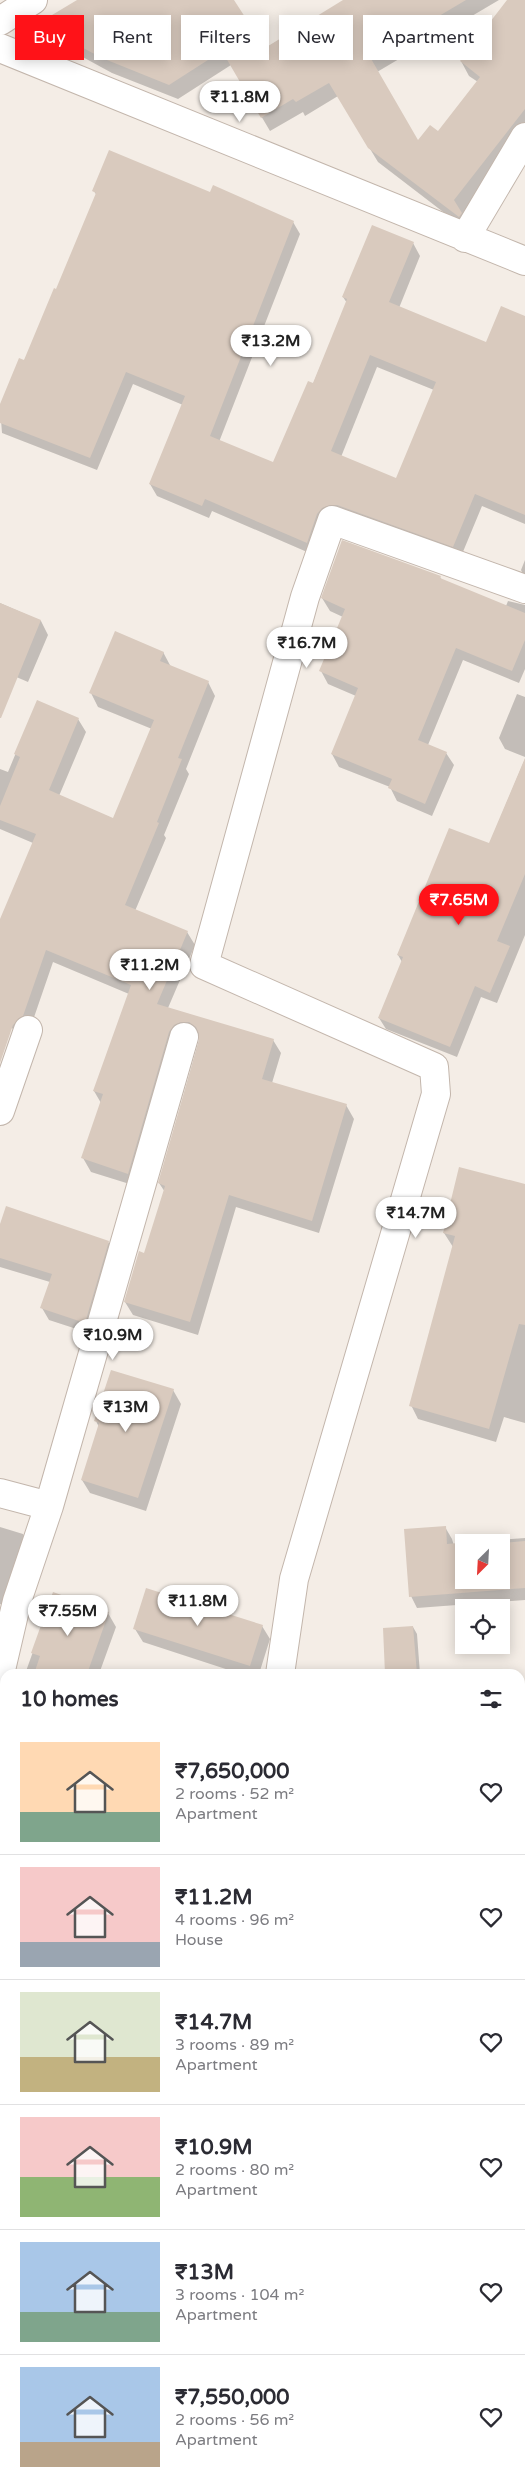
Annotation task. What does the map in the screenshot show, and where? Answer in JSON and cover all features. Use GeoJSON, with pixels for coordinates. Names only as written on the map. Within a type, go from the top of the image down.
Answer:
{"type":"FeatureCollection","features":[{"type":"Feature","properties":{"kind":"street"},"geometry":{"type":"LineString","coordinates":[[0,21],[33,0]]}},
{"type":"Feature","properties":{"kind":"street"},"geometry":{"type":"LineString","coordinates":[[0,48],[525,261]]}},
{"type":"Feature","properties":{"kind":"street"},"geometry":{"type":"LineString","coordinates":[[465,238],[525,137]]}},
{"type":"Feature","properties":{"kind":"street"},"geometry":{"type":"LineString","coordinates":[[281,1669],[294,1579],[436,1094],[434,1067],[204,965],[305,598],[332,520],[525,589]]}},
{"type":"Feature","properties":{"kind":"street"},"geometry":{"type":"LineString","coordinates":[[0,1111],[28,1030]]}},
{"type":"Feature","properties":{"kind":"street"},"geometry":{"type":"LineString","coordinates":[[1,1669],[17,1601],[49,1506],[184,1037]]}},
{"type":"Feature","properties":{"kind":"street"},"geometry":{"type":"LineString","coordinates":[[0,1493],[49,1506]]}},
{"type":"Feature","properties":{"kind":"building"},"geometry":{"type":"Polygon","coordinates":[[[77,0],[234,0],[244,15],[181,15],[181,60],[208,60],[169,85],[107,60],[171,60],[171,15],[94,15],[94,54],[84,48],[84,15],[52,15],[77,0]]]}},
{"type":"Feature","properties":{"kind":"building"},"geometry":{"type":"Polygon","coordinates":[[[343,0],[466,0],[441,15],[363,15],[363,60],[372,60],[418,140],[430,125],[438,131],[480,77],[460,61],[492,60],[492,19],[507,0],[525,0],[525,109],[454,200],[462,213],[459,217],[368,148],[329,83],[296,102],[293,99],[261,118],[227,60],[269,60],[269,46],[279,39],[279,60],[353,60],[353,15],[319,15],[343,0]]]}},
{"type":"Feature","properties":{"kind":"building"},"geometry":{"type":"Polygon","coordinates":[[[109,150],[210,192],[213,185],[294,221],[210,436],[273,462],[308,381],[313,383],[347,299],[342,297],[372,225],[414,242],[389,302],[486,342],[501,306],[525,316],[525,515],[475,494],[453,547],[337,505],[330,505],[322,508],[317,514],[307,543],[205,499],[202,506],[149,484],[185,396],[126,372],[90,458],[0,423],[0,404],[19,358],[24,360],[54,288],[56,289],[96,193],[92,191],[109,150]],[[370,355],[331,451],[396,478],[436,382],[370,355]]]}},
{"type":"Feature","properties":{"kind":"building"},"geometry":{"type":"Polygon","coordinates":[[[342,540],[441,576],[440,578],[525,613],[525,640],[512,671],[456,648],[418,740],[447,752],[425,804],[388,788],[392,779],[331,754],[358,688],[319,671],[345,609],[321,598],[342,540]]]}},
{"type":"Feature","properties":{"kind":"building"},"geometry":{"type":"Polygon","coordinates":[[[0,603],[41,620],[1,718],[0,718],[0,603]]]}},
{"type":"Feature","properties":{"kind":"building"},"geometry":{"type":"Polygon","coordinates":[[[115,631],[164,652],[160,661],[209,681],[178,758],[182,759],[157,822],[159,823],[125,905],[188,931],[157,1004],[274,1039],[262,1079],[347,1104],[312,1221],[229,1195],[190,1322],[124,1302],[139,1251],[144,1253],[165,1186],[158,1183],[199,1041],[196,1027],[189,1022],[181,1022],[174,1025],[169,1032],[128,1174],[81,1158],[103,1094],[93,1091],[131,985],[46,950],[23,1016],[13,1025],[0,1063],[0,919],[36,834],[0,820],[0,806],[20,757],[14,754],[37,700],[79,718],[49,790],[113,818],[154,720],[89,693],[115,631]]]}},
{"type":"Feature","properties":{"kind":"building"},"geometry":{"type":"Polygon","coordinates":[[[525,758],[525,874],[497,941],[510,946],[490,993],[475,986],[450,1047],[378,1018],[403,957],[397,955],[449,828],[489,843],[525,758]]]}},
{"type":"Feature","properties":{"kind":"building"},"geometry":{"type":"Polygon","coordinates":[[[459,1167],[525,1184],[525,1325],[519,1324],[489,1429],[409,1406],[455,1236],[443,1233],[459,1167]]]}},
{"type":"Feature","properties":{"kind":"building"},"geometry":{"type":"Polygon","coordinates":[[[6,1206],[109,1241],[85,1323],[40,1308],[52,1274],[0,1258],[0,1224],[6,1206]]]}},
{"type":"Feature","properties":{"kind":"building"},"geometry":{"type":"Polygon","coordinates":[[[111,1370],[174,1389],[138,1498],[81,1480],[99,1423],[94,1421],[111,1370]]]}},
{"type":"Feature","properties":{"kind":"building"},"geometry":{"type":"Polygon","coordinates":[[[446,1526],[447,1544],[455,1543],[455,1589],[510,1589],[510,1542],[525,1541],[525,1588],[409,1597],[404,1529],[446,1526]]]}},
{"type":"Feature","properties":{"kind":"building"},"geometry":{"type":"Polygon","coordinates":[[[146,1588],[263,1625],[250,1666],[133,1629],[146,1588]]]}},
{"type":"Feature","properties":{"kind":"building"},"geometry":{"type":"Polygon","coordinates":[[[53,1592],[109,1612],[89,1669],[36,1669],[40,1656],[31,1653],[53,1592]]]}},
{"type":"Feature","properties":{"kind":"building"},"geometry":{"type":"Polygon","coordinates":[[[413,1626],[417,1669],[385,1669],[383,1628],[413,1626]]]}}]}
